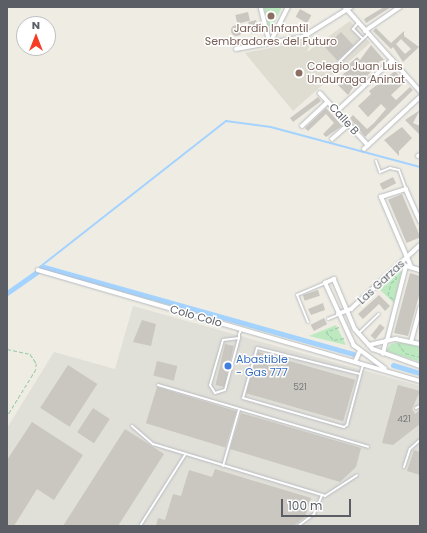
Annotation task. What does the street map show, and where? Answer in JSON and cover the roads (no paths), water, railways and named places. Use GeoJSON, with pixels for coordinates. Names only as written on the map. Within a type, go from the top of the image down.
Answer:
{"type":"FeatureCollection","features":[{"type":"Feature","properties":{"kind":"street"},"geometry":{"type":"LineString","coordinates":[[261,7],[270,43]]}},
{"type":"Feature","properties":{"kind":"street"},"geometry":{"type":"LineString","coordinates":[[270,43],[288,7]]}},
{"type":"Feature","properties":{"kind":"street"},"geometry":{"type":"LineString","coordinates":[[236,49],[307,35],[351,7]]}},
{"type":"Feature","properties":{"kind":"street"},"geometry":{"type":"LineString","coordinates":[[367,33],[400,7]]}},
{"type":"Feature","properties":{"kind":"street"},"geometry":{"type":"LineString","coordinates":[[346,9],[420,91]]}},
{"type":"Feature","properties":{"kind":"street"},"geometry":{"type":"LineString","coordinates":[[337,111],[392,60]]}},
{"type":"Feature","properties":{"kind":"street","name":"Calle B"},"geometry":{"type":"LineString","coordinates":[[320,92],[368,145]]}},
{"type":"Feature","properties":{"kind":"street"},"geometry":{"type":"LineString","coordinates":[[364,149],[420,97]]}},
{"type":"Feature","properties":{"kind":"street"},"geometry":{"type":"LineString","coordinates":[[302,126],[328,102]]}},
{"type":"Feature","properties":{"kind":"street"},"geometry":{"type":"LineString","coordinates":[[332,139],[349,124]]}},
{"type":"Feature","properties":{"kind":"street"},"geometry":{"type":"LineString","coordinates":[[412,268],[405,259],[380,198],[406,189],[420,221]]}},
{"type":"Feature","properties":{"kind":"street","name":"Las Garzas"},"geometry":{"type":"LineString","coordinates":[[338,314],[347,311],[420,245]]}},
{"type":"Feature","properties":{"kind":"street"},"geometry":{"type":"LineString","coordinates":[[400,264],[420,270]]}},
{"type":"Feature","properties":{"kind":"street"},"geometry":{"type":"LineString","coordinates":[[383,354],[406,266]]}},
{"type":"Feature","properties":{"kind":"street","name":"Colo Colo"},"geometry":{"type":"LineString","coordinates":[[38,270],[420,381]]}},
{"type":"Feature","properties":{"kind":"street"},"geometry":{"type":"LineString","coordinates":[[325,283],[334,279],[358,334],[369,345],[383,354],[420,366]]}},
{"type":"Feature","properties":{"kind":"street","name":"Colo Colo"},"geometry":{"type":"LineString","coordinates":[[325,283],[338,314],[360,352],[391,373]]}},
{"type":"Feature","properties":{"kind":"street"},"geometry":{"type":"LineString","coordinates":[[412,342],[420,308]]}},
{"type":"Feature","properties":{"kind":"street"},"geometry":{"type":"LineString","coordinates":[[369,345],[395,340],[420,344]]}},
{"type":"Feature","properties":{"kind":"street"},"geometry":{"type":"LineString","coordinates":[[355,362],[360,352]]}},
{"type":"Feature","properties":{"kind":"lane"},"geometry":{"type":"LineString","coordinates":[[358,23],[353,30],[363,39]]}},
{"type":"Feature","properties":{"kind":"lane"},"geometry":{"type":"LineString","coordinates":[[339,62],[363,39],[367,33]]}},
{"type":"Feature","properties":{"kind":"lane"},"geometry":{"type":"LineString","coordinates":[[376,162],[380,172],[390,168],[399,170],[406,189]]}},
{"type":"Feature","properties":{"kind":"lane"},"geometry":{"type":"LineString","coordinates":[[308,322],[297,295],[325,283]]}},
{"type":"Feature","properties":{"kind":"lane"},"geometry":{"type":"LineString","coordinates":[[328,318],[338,314]]}},
{"type":"Feature","properties":{"kind":"lane"},"geometry":{"type":"LineString","coordinates":[[358,334],[379,314]]}},
{"type":"Feature","properties":{"kind":"lane"},"geometry":{"type":"LineString","coordinates":[[238,338],[223,340],[210,385],[215,392],[225,390],[241,329]]}},
{"type":"Feature","properties":{"kind":"lane"},"geometry":{"type":"LineString","coordinates":[[360,374],[257,348],[243,398],[340,428],[347,425],[363,365]]}},
{"type":"Feature","properties":{"kind":"lane"},"geometry":{"type":"LineString","coordinates":[[158,385],[368,447]]}},
{"type":"Feature","properties":{"kind":"lane"},"geometry":{"type":"LineString","coordinates":[[416,408],[420,406]]}},
{"type":"Feature","properties":{"kind":"lane"},"geometry":{"type":"LineString","coordinates":[[223,466],[239,410]]}},
{"type":"Feature","properties":{"kind":"lane"},"geometry":{"type":"LineString","coordinates":[[132,426],[153,444],[185,455],[322,495],[328,496],[357,475]]}},
{"type":"Feature","properties":{"kind":"lane"},"geometry":{"type":"LineString","coordinates":[[404,467],[410,449],[420,440]]}},
{"type":"Feature","properties":{"kind":"lane"},"geometry":{"type":"LineString","coordinates":[[140,526],[185,455]]}},
{"type":"Feature","properties":{"kind":"lane"},"geometry":{"type":"LineString","coordinates":[[298,526],[314,514],[322,495]]}},
{"type":"Feature","properties":{"kind":"waterway"},"geometry":{"type":"LineString","coordinates":[[40,267],[226,121],[271,127],[420,167]]}},
{"type":"Feature","properties":{"kind":"waterway"},"geometry":{"type":"LineString","coordinates":[[7,293],[44,267],[353,354]]}},
{"type":"Feature","properties":{"kind":"waterway"},"geometry":{"type":"LineString","coordinates":[[393,365],[420,373]]}},
{"type":"Feature","properties":{"kind":"place","name":"Jardín Infantil Sembradores del Futuro"},"geometry":{"type":"Point","coordinates":[271,16]}},
{"type":"Feature","properties":{"kind":"place","name":"Colegio Juan Luis Undurraga Aninat"},"geometry":{"type":"Point","coordinates":[299,73]}},
{"type":"Feature","properties":{"kind":"place","name":"Abastible - Gas 777"},"geometry":{"type":"Point","coordinates":[228,366]}}]}
